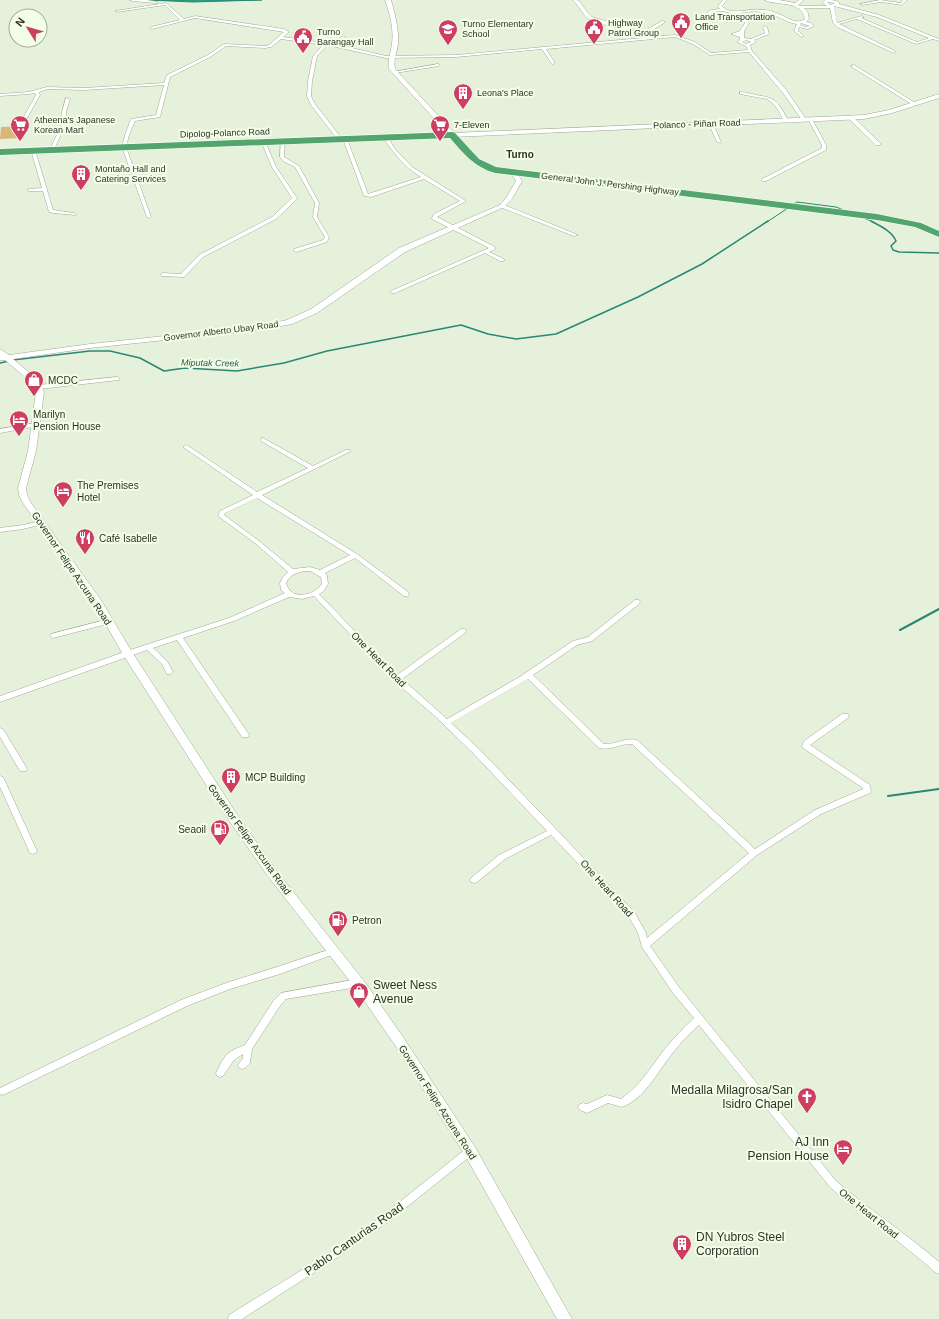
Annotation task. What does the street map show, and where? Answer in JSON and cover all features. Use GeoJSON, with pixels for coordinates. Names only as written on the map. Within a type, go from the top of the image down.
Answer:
{"type":"FeatureCollection","features":[{"type":"Feature","properties":{"kind":"highway","name":"Dipolog-Polanco Road"},"geometry":{"type":"LineString","coordinates":[[0,152],[283,140],[452,135]]}},
{"type":"Feature","properties":{"kind":"highway","name":"General John J. Pershing Highway"},"geometry":{"type":"LineString","coordinates":[[452,135],[473,160],[480,165],[488,169],[517,177],[534,176],[877,217],[918,225],[939,234]]}},
{"type":"Feature","properties":{"kind":"main road"},"geometry":{"type":"LineString","coordinates":[[388,0],[395,33],[395,45],[390,65],[395,72]]}},
{"type":"Feature","properties":{"kind":"main road","name":"General John J. Pershing Highway"},"geometry":{"type":"LineString","coordinates":[[395,72],[452,135]]}},
{"type":"Feature","properties":{"kind":"main road","name":"Polanco - Piñan Road"},"geometry":{"type":"LineString","coordinates":[[452,135],[850,117],[883,114],[939,96]]}},
{"type":"Feature","properties":{"kind":"main road","name":"Governor Alberto Ubay Road"},"geometry":{"type":"LineString","coordinates":[[5,358],[90,346],[227,332],[289,322],[314,311],[395,254],[502,206],[509,199],[517,177]]}},
{"type":"Feature","properties":{"kind":"main road"},"geometry":{"type":"LineString","coordinates":[[5,358],[39,388]]}},
{"type":"Feature","properties":{"kind":"main road","name":"Governor Felipe Azcuna Road"},"geometry":{"type":"LineString","coordinates":[[39,388],[40,392],[36,425],[32,451],[22,488],[23,495],[41,523],[98,602],[128,654],[232,816],[271,872],[334,951],[399,1041],[470,1151],[565,1319]]}},
{"type":"Feature","properties":{"kind":"street"},"geometry":{"type":"LineString","coordinates":[[132,0],[166,4],[182,19]]}},
{"type":"Feature","properties":{"kind":"street"},"geometry":{"type":"LineString","coordinates":[[575,0],[580,4],[590,18],[641,35],[646,39]]}},
{"type":"Feature","properties":{"kind":"street"},"geometry":{"type":"LineString","coordinates":[[723,10],[720,6],[725,0]]}},
{"type":"Feature","properties":{"kind":"street"},"geometry":{"type":"LineString","coordinates":[[766,0],[797,6],[833,6]]}},
{"type":"Feature","properties":{"kind":"street"},"geometry":{"type":"LineString","coordinates":[[797,6],[802,0]]}},
{"type":"Feature","properties":{"kind":"street"},"geometry":{"type":"LineString","coordinates":[[829,0],[824,3],[878,16],[939,40]]}},
{"type":"Feature","properties":{"kind":"street"},"geometry":{"type":"LineString","coordinates":[[861,2],[881,1],[902,4],[905,0]]}},
{"type":"Feature","properties":{"kind":"street"},"geometry":{"type":"LineString","coordinates":[[861,2],[878,16]]}},
{"type":"Feature","properties":{"kind":"street"},"geometry":{"type":"LineString","coordinates":[[117,11],[166,4]]}},
{"type":"Feature","properties":{"kind":"street"},"geometry":{"type":"LineString","coordinates":[[797,6],[806,14],[807,19],[800,23],[796,31],[802,36]]}},
{"type":"Feature","properties":{"kind":"street"},"geometry":{"type":"LineString","coordinates":[[833,6],[836,24]]}},
{"type":"Feature","properties":{"kind":"street"},"geometry":{"type":"LineString","coordinates":[[711,23],[703,22],[700,19],[712,11],[723,10],[736,13],[761,10],[777,14],[791,22],[800,23]]}},
{"type":"Feature","properties":{"kind":"street"},"geometry":{"type":"LineString","coordinates":[[736,13],[747,23],[739,42],[746,44],[753,43],[752,40],[767,34],[765,27]]}},
{"type":"Feature","properties":{"kind":"street"},"geometry":{"type":"LineString","coordinates":[[836,24],[859,19],[867,13]]}},
{"type":"Feature","properties":{"kind":"street"},"geometry":{"type":"LineString","coordinates":[[149,217],[124,147],[133,120],[158,116],[170,74],[209,56],[225,45],[265,47],[280,38],[287,31],[201,18],[182,19],[152,28]]}},
{"type":"Feature","properties":{"kind":"street"},"geometry":{"type":"LineString","coordinates":[[859,19],[917,43],[932,38]]}},
{"type":"Feature","properties":{"kind":"street"},"geometry":{"type":"LineString","coordinates":[[641,35],[663,22]]}},
{"type":"Feature","properties":{"kind":"street"},"geometry":{"type":"LineString","coordinates":[[836,24],[894,52]]}},
{"type":"Feature","properties":{"kind":"street"},"geometry":{"type":"LineString","coordinates":[[280,38],[341,46],[392,57],[456,56],[668,36],[680,37],[694,43],[707,52],[716,55],[748,51]]}},
{"type":"Feature","properties":{"kind":"street"},"geometry":{"type":"LineString","coordinates":[[742,36],[752,40]]}},
{"type":"Feature","properties":{"kind":"street"},"geometry":{"type":"LineString","coordinates":[[341,46],[342,37]]}},
{"type":"Feature","properties":{"kind":"street"},"geometry":{"type":"LineString","coordinates":[[326,44],[316,56],[310,81],[309,96],[313,104],[342,139],[366,195],[369,196],[424,178]]}},
{"type":"Feature","properties":{"kind":"street"},"geometry":{"type":"LineString","coordinates":[[746,44],[748,51],[807,119],[824,145],[824,149],[764,180]]}},
{"type":"Feature","properties":{"kind":"street"},"geometry":{"type":"LineString","coordinates":[[543,48],[553,63]]}},
{"type":"Feature","properties":{"kind":"street"},"geometry":{"type":"LineString","coordinates":[[395,72],[438,66]]}},
{"type":"Feature","properties":{"kind":"street"},"geometry":{"type":"LineString","coordinates":[[853,66],[915,104]]}},
{"type":"Feature","properties":{"kind":"street"},"geometry":{"type":"LineString","coordinates":[[0,95],[36,92],[49,88],[84,89],[166,84]]}},
{"type":"Feature","properties":{"kind":"street"},"geometry":{"type":"LineString","coordinates":[[24,120],[38,95],[36,92]]}},
{"type":"Feature","properties":{"kind":"street"},"geometry":{"type":"LineString","coordinates":[[742,93],[767,97],[774,100],[786,120]]}},
{"type":"Feature","properties":{"kind":"street"},"geometry":{"type":"LineString","coordinates":[[52,149],[64,124],[64,112],[68,99]]}},
{"type":"Feature","properties":{"kind":"street"},"geometry":{"type":"LineString","coordinates":[[850,117],[878,144]]}},
{"type":"Feature","properties":{"kind":"street"},"geometry":{"type":"LineString","coordinates":[[711,124],[719,142]]}},
{"type":"Feature","properties":{"kind":"street"},"geometry":{"type":"LineString","coordinates":[[385,137],[396,155],[424,178],[464,201],[434,216],[436,219],[492,247],[486,252],[393,292]]}},
{"type":"Feature","properties":{"kind":"street"},"geometry":{"type":"LineString","coordinates":[[283,140],[282,157],[297,166],[317,203],[315,217],[327,237],[325,241],[296,250]]}},
{"type":"Feature","properties":{"kind":"street"},"geometry":{"type":"LineString","coordinates":[[164,275],[182,276],[201,256],[274,218],[295,198],[274,167],[263,141]]}},
{"type":"Feature","properties":{"kind":"street"},"geometry":{"type":"LineString","coordinates":[[33,150],[53,212],[74,214]]}},
{"type":"Feature","properties":{"kind":"street"},"geometry":{"type":"LineString","coordinates":[[29,190],[45,189]]}},
{"type":"Feature","properties":{"kind":"street"},"geometry":{"type":"LineString","coordinates":[[502,206],[576,235]]}},
{"type":"Feature","properties":{"kind":"street"},"geometry":{"type":"LineString","coordinates":[[486,252],[502,260]]}},
{"type":"Feature","properties":{"kind":"street"},"geometry":{"type":"LineString","coordinates":[[39,388],[116,379]]}},
{"type":"Feature","properties":{"kind":"street"},"geometry":{"type":"LineString","coordinates":[[0,431],[36,425]]}},
{"type":"Feature","properties":{"kind":"street"},"geometry":{"type":"LineString","coordinates":[[263,440],[312,468]]}},
{"type":"Feature","properties":{"kind":"street"},"geometry":{"type":"LineString","coordinates":[[186,447],[257,495],[355,555],[406,594]]}},
{"type":"Feature","properties":{"kind":"street"},"geometry":{"type":"LineString","coordinates":[[292,572],[257,542],[221,516],[222,512],[348,451]]}},
{"type":"Feature","properties":{"kind":"street"},"geometry":{"type":"LineString","coordinates":[[0,530],[41,523]]}},
{"type":"Feature","properties":{"kind":"street"},"geometry":{"type":"LineString","coordinates":[[320,573],[355,555]]}},
{"type":"Feature","properties":{"kind":"street"},"geometry":{"type":"LineString","coordinates":[[0,699],[240,616],[288,594],[304,597],[315,594],[323,588],[325,580],[320,573],[316,571],[304,569],[292,572],[284,579],[283,583],[288,594]]}},
{"type":"Feature","properties":{"kind":"street","name":"One Heart Road"},"geometry":{"type":"LineString","coordinates":[[315,594],[397,679],[446,722],[553,831],[632,915],[640,929],[645,945],[676,990],[833,1184],[856,1206],[920,1253],[939,1269]]}},
{"type":"Feature","properties":{"kind":"street"},"geometry":{"type":"LineString","coordinates":[[446,722],[529,675],[575,643],[590,639],[637,602]]}},
{"type":"Feature","properties":{"kind":"street"},"geometry":{"type":"LineString","coordinates":[[53,636],[109,621]]}},
{"type":"Feature","properties":{"kind":"street"},"geometry":{"type":"LineString","coordinates":[[397,679],[463,631]]}},
{"type":"Feature","properties":{"kind":"street"},"geometry":{"type":"LineString","coordinates":[[178,637],[245,735]]}},
{"type":"Feature","properties":{"kind":"street"},"geometry":{"type":"LineString","coordinates":[[148,647],[165,663],[169,672]]}},
{"type":"Feature","properties":{"kind":"street"},"geometry":{"type":"LineString","coordinates":[[529,675],[602,746],[607,748],[628,740],[634,742],[754,853]]}},
{"type":"Feature","properties":{"kind":"street"},"geometry":{"type":"LineString","coordinates":[[645,945],[754,853],[818,812],[867,791],[867,787],[806,746],[845,716]]}},
{"type":"Feature","properties":{"kind":"street"},"geometry":{"type":"LineString","coordinates":[[0,731],[23,769]]}},
{"type":"Feature","properties":{"kind":"street"},"geometry":{"type":"LineString","coordinates":[[0,778],[33,851]]}},
{"type":"Feature","properties":{"kind":"street"},"geometry":{"type":"LineString","coordinates":[[474,880],[502,857],[553,831]]}},
{"type":"Feature","properties":{"kind":"street"},"geometry":{"type":"LineString","coordinates":[[2,1091],[184,1003],[229,986],[334,951]]}},
{"type":"Feature","properties":{"kind":"street"},"geometry":{"type":"LineString","coordinates":[[242,1065],[247,1060],[248,1048],[277,1003],[284,996],[358,983]]}},
{"type":"Feature","properties":{"kind":"street"},"geometry":{"type":"LineString","coordinates":[[583,1107],[587,1109],[591,1108],[607,1099],[622,1103],[627,1100],[643,1086],[673,1045],[699,1019]]}},
{"type":"Feature","properties":{"kind":"street"},"geometry":{"type":"LineString","coordinates":[[220,1073],[229,1058],[236,1052],[248,1048]]}},
{"type":"Feature","properties":{"kind":"street","name":"Pablo Canturias Road"},"geometry":{"type":"LineString","coordinates":[[233,1319],[326,1260],[385,1219],[470,1151]]}},
{"type":"Feature","properties":{"kind":"shaded area"},"geometry":{"type":"Polygon","coordinates":[[[27,126],[24,138],[0,139],[1,127],[27,126]]]}},
{"type":"Feature","properties":{"kind":"water"},"geometry":{"type":"Polygon","coordinates":[[[149,0],[262,0],[193,2],[149,0]]]}},
{"type":"Feature","properties":{"kind":"waterway"},"geometry":{"type":"LineString","coordinates":[[794,204],[797,202],[836,207],[846,211]]}},
{"type":"Feature","properties":{"kind":"waterway"},"geometry":{"type":"LineString","coordinates":[[767,222],[788,208]]}},
{"type":"Feature","properties":{"kind":"waterway"},"geometry":{"type":"LineString","coordinates":[[864,218],[872,222]]}},
{"type":"Feature","properties":{"kind":"waterway"},"geometry":{"type":"LineString","coordinates":[[13,360],[90,351],[110,351],[140,358],[164,371],[185,368],[237,371],[284,363],[327,351],[461,325],[488,334],[516,339],[556,334],[638,297],[702,264],[768,221]]}},
{"type":"Feature","properties":{"kind":"waterway"},"geometry":{"type":"LineString","coordinates":[[872,222],[892,234],[896,241],[891,246],[893,250],[899,252],[939,253]]}},
{"type":"Feature","properties":{"kind":"waterway","name":"Miputak Creek"},"geometry":{"type":"LineString","coordinates":[[0,363],[9,361]]}},
{"type":"Feature","properties":{"kind":"waterway"},"geometry":{"type":"LineString","coordinates":[[900,630],[939,609]]}},
{"type":"Feature","properties":{"kind":"waterway"},"geometry":{"type":"LineString","coordinates":[[888,796],[939,789]]}},
{"type":"Feature","properties":{"kind":"place","name":"Land Transportation Office"},"geometry":{"type":"Point","coordinates":[681,39]}},
{"type":"Feature","properties":{"kind":"place","name":"Highway Patrol Group"},"geometry":{"type":"Point","coordinates":[594,45]}},
{"type":"Feature","properties":{"kind":"place","name":"Turno Elementary School"},"geometry":{"type":"Point","coordinates":[448,46]}},
{"type":"Feature","properties":{"kind":"place","name":"Turno Barangay Hall"},"geometry":{"type":"Point","coordinates":[303,54]}},
{"type":"Feature","properties":{"kind":"place","name":"Leona's Place"},"geometry":{"type":"Point","coordinates":[463,110]}},
{"type":"Feature","properties":{"kind":"place","name":"Atheena's Japanese Korean Mart"},"geometry":{"type":"Point","coordinates":[20,142]}},
{"type":"Feature","properties":{"kind":"place","name":"7-Eleven"},"geometry":{"type":"Point","coordinates":[440,142]}},
{"type":"Feature","properties":{"kind":"place","name":"Montaño Hall and Catering Services"},"geometry":{"type":"Point","coordinates":[81,191]}},
{"type":"Feature","properties":{"kind":"place","name":"MCDC"},"geometry":{"type":"Point","coordinates":[34,397]}},
{"type":"Feature","properties":{"kind":"place","name":"Marilyn Pension House"},"geometry":{"type":"Point","coordinates":[19,437]}},
{"type":"Feature","properties":{"kind":"place","name":"The Premises Hotel"},"geometry":{"type":"Point","coordinates":[63,508]}},
{"type":"Feature","properties":{"kind":"place","name":"Café Isabelle"},"geometry":{"type":"Point","coordinates":[85,555]}},
{"type":"Feature","properties":{"kind":"place","name":"MCP Building"},"geometry":{"type":"Point","coordinates":[231,794]}},
{"type":"Feature","properties":{"kind":"place","name":"Seaoil"},"geometry":{"type":"Point","coordinates":[220,846]}},
{"type":"Feature","properties":{"kind":"place","name":"Petron"},"geometry":{"type":"Point","coordinates":[338,937]}},
{"type":"Feature","properties":{"kind":"place","name":"Sweet Ness Avenue"},"geometry":{"type":"Point","coordinates":[359,1009]}},
{"type":"Feature","properties":{"kind":"place","name":"Medalla Milagrosa/San Isidro Chapel"},"geometry":{"type":"Point","coordinates":[807,1114]}},
{"type":"Feature","properties":{"kind":"place","name":"AJ Inn Pension House"},"geometry":{"type":"Point","coordinates":[843,1166]}},
{"type":"Feature","properties":{"kind":"place","name":"DN Yubros Steel Corporation"},"geometry":{"type":"Point","coordinates":[682,1261]}},
{"type":"Feature","properties":{"kind":"district","name":"Turno"},"geometry":{"type":"Point","coordinates":[520,154]}}]}
